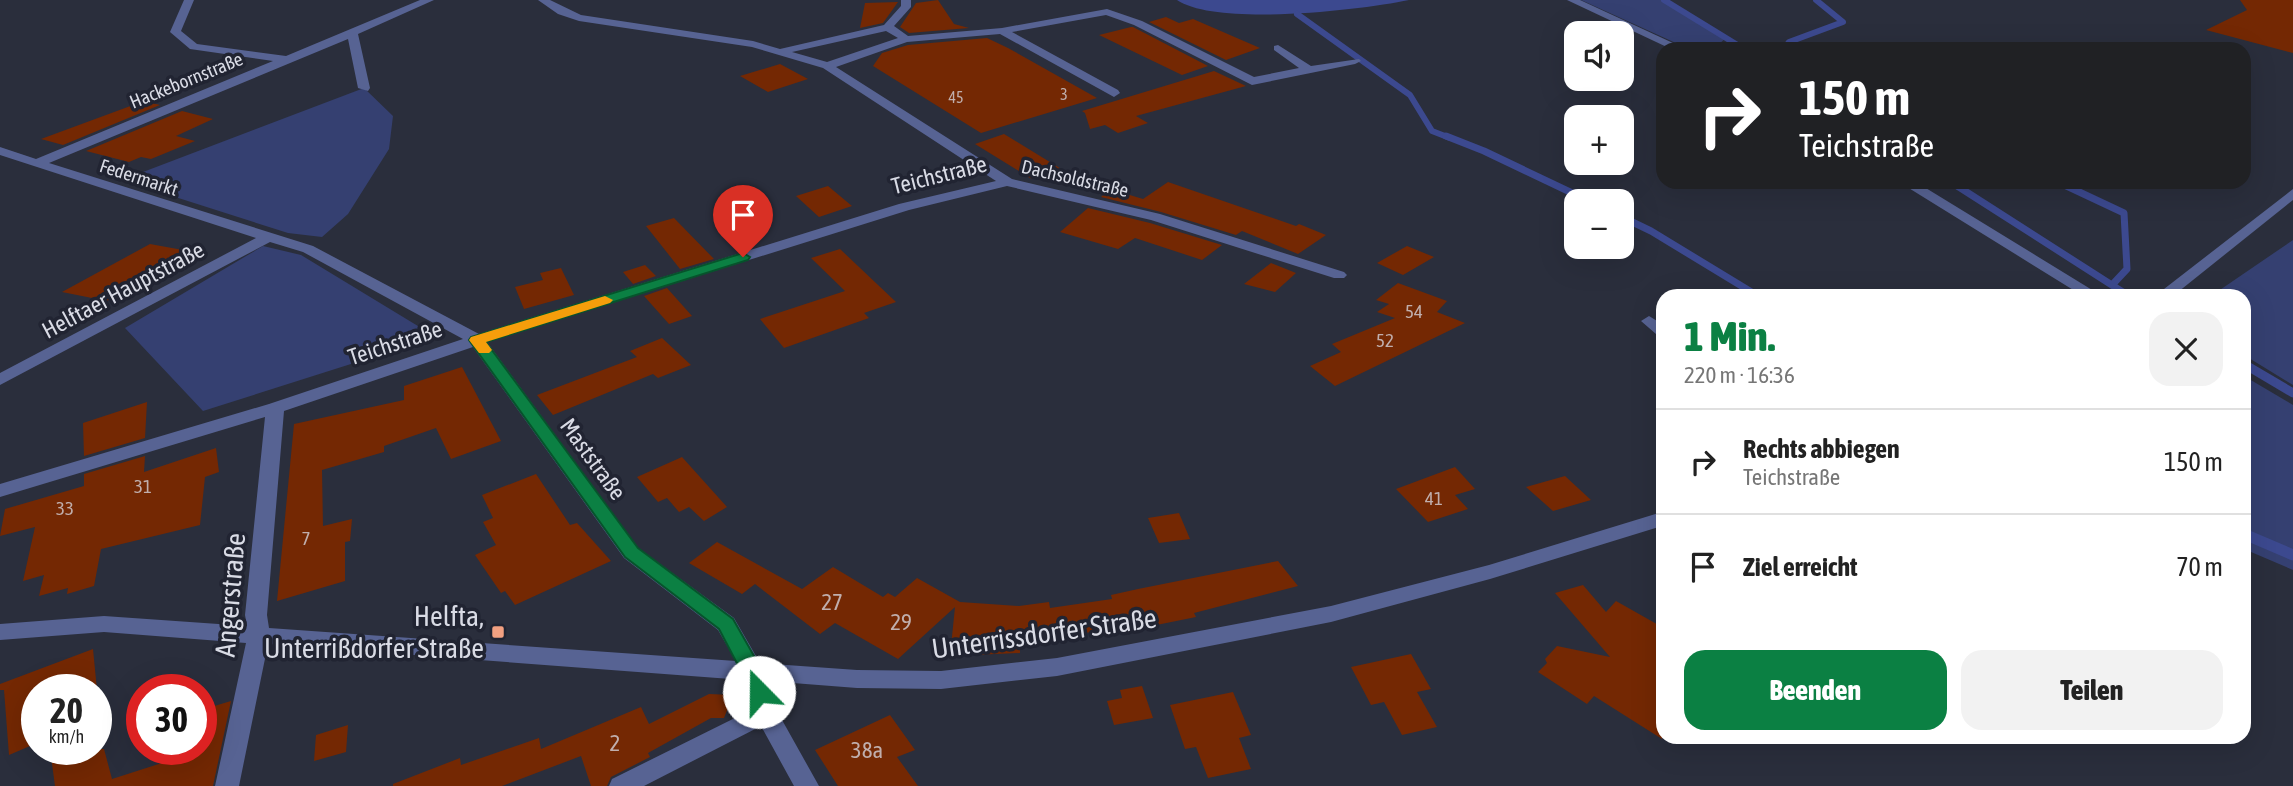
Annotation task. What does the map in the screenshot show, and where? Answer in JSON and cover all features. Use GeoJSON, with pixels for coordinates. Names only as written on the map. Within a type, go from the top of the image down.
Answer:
{"type":"FeatureCollection","features":[{"type":"Feature","properties":{"kind":"street"},"geometry":{"type":"LineString","coordinates":[[189,0],[175,32],[194,47],[287,60]]}},
{"type":"Feature","properties":{"kind":"street"},"geometry":{"type":"LineString","coordinates":[[364,88],[352,33],[429,0]]}},
{"type":"Feature","properties":{"kind":"street","name":"Dachsoldstraße"},"geometry":{"type":"LineString","coordinates":[[543,0],[562,12],[579,18],[753,44],[827,66],[1007,182],[1155,217],[1339,275]]}},
{"type":"Feature","properties":{"kind":"street"},"geometry":{"type":"LineString","coordinates":[[1572,0],[1665,42]]}},
{"type":"Feature","properties":{"kind":"street"},"geometry":{"type":"LineString","coordinates":[[906,4],[888,27],[906,39]]}},
{"type":"Feature","properties":{"kind":"street"},"geometry":{"type":"LineString","coordinates":[[827,66],[906,39],[1002,31],[1107,12],[1138,23],[1252,81],[1355,61]]}},
{"type":"Feature","properties":{"kind":"street","name":"Dachsoldstraße"},"geometry":{"type":"LineString","coordinates":[[783,51],[888,27]]}},
{"type":"Feature","properties":{"kind":"street"},"geometry":{"type":"LineString","coordinates":[[1002,31],[1114,93]]}},
{"type":"Feature","properties":{"kind":"street","name":"Hackebornstraße"},"geometry":{"type":"LineString","coordinates":[[35,164],[352,33]]}},
{"type":"Feature","properties":{"kind":"street"},"geometry":{"type":"LineString","coordinates":[[1278,48],[1309,70]]}},
{"type":"Feature","properties":{"kind":"street","name":"Federmarkt"},"geometry":{"type":"LineString","coordinates":[[0,151],[267,238]]}},
{"type":"Feature","properties":{"kind":"street","name":"Teichstraße"},"geometry":{"type":"LineString","coordinates":[[0,491],[275,408],[477,340],[904,206],[1007,182]]}},
{"type":"Feature","properties":{"kind":"street"},"geometry":{"type":"LineString","coordinates":[[1918,189],[2082,289]]}},
{"type":"Feature","properties":{"kind":"street"},"geometry":{"type":"LineString","coordinates":[[2172,289],[2293,193]]}},
{"type":"Feature","properties":{"kind":"street","name":"Maststraße"},"geometry":{"type":"LineString","coordinates":[[267,238],[308,249],[477,340],[631,553],[726,624],[752,670],[766,713],[807,786]]}},
{"type":"Feature","properties":{"kind":"street","name":"Helftaer Hauptstraße"},"geometry":{"type":"LineString","coordinates":[[0,380],[267,238]]}},
{"type":"Feature","properties":{"kind":"street","name":"Angerstraße"},"geometry":{"type":"LineString","coordinates":[[227,786],[259,633],[256,615],[275,408]]}},
{"type":"Feature","properties":{"kind":"street","name":"Unterrissdorfer Straße"},"geometry":{"type":"LineString","coordinates":[[0,632],[104,624],[259,633],[857,679],[942,680],[1057,667],[1331,614],[1490,572],[1656,521]]}},
{"type":"Feature","properties":{"kind":"street"},"geometry":{"type":"LineString","coordinates":[[621,786],[766,713]]}},
{"type":"Feature","properties":{"kind":"shaded area"},"geometry":{"type":"Polygon","coordinates":[[[1177,0],[1409,0],[1325,12],[1255,15],[1196,8],[1177,0]]]}},
{"type":"Feature","properties":{"kind":"shaded area"},"geometry":{"type":"Polygon","coordinates":[[[1581,0],[1662,0],[1726,38],[1721,42],[1674,42],[1634,24],[1634,21],[1627,21],[1581,0]]]}},
{"type":"Feature","properties":{"kind":"shaded area"},"geometry":{"type":"Polygon","coordinates":[[[364,88],[393,116],[389,149],[348,214],[322,237],[288,233],[122,180],[364,88]]]}},
{"type":"Feature","properties":{"kind":"shaded area"},"geometry":{"type":"Polygon","coordinates":[[[2293,240],[2293,385],[2251,359],[2251,289],[2221,289],[2293,240]]]}},
{"type":"Feature","properties":{"kind":"shaded area"},"geometry":{"type":"Polygon","coordinates":[[[263,246],[301,255],[436,337],[203,411],[125,328],[263,246]]]}},
{"type":"Feature","properties":{"kind":"shaded area"},"geometry":{"type":"Polygon","coordinates":[[[2251,380],[2293,405],[2293,570],[2251,552],[2251,380]]]}},
{"type":"Feature","properties":{"kind":"building"},"geometry":{"type":"Polygon","coordinates":[[[938,0],[954,24],[969,28],[909,33],[900,27],[916,3],[938,0]]]}},
{"type":"Feature","properties":{"kind":"building"},"geometry":{"type":"Polygon","coordinates":[[[2240,0],[2293,0],[2293,53],[2206,30],[2247,10],[2240,0]]]}},
{"type":"Feature","properties":{"kind":"building"},"geometry":{"type":"Polygon","coordinates":[[[898,2],[883,23],[860,28],[865,3],[898,2]]]}},
{"type":"Feature","properties":{"kind":"building"},"geometry":{"type":"Polygon","coordinates":[[[1166,17],[1179,23],[1193,19],[1260,48],[1226,60],[1149,22],[1166,17]]]}},
{"type":"Feature","properties":{"kind":"building"},"geometry":{"type":"Polygon","coordinates":[[[1133,27],[1208,66],[1182,75],[1099,35],[1133,27]]]}},
{"type":"Feature","properties":{"kind":"building"},"geometry":{"type":"Polygon","coordinates":[[[987,38],[1097,98],[981,133],[873,66],[882,53],[908,45],[987,38]]]}},
{"type":"Feature","properties":{"kind":"building"},"geometry":{"type":"Polygon","coordinates":[[[780,64],[808,79],[768,92],[740,76],[780,64]]]}},
{"type":"Feature","properties":{"kind":"building"},"geometry":{"type":"Polygon","coordinates":[[[1214,71],[1246,86],[1136,116],[1148,123],[1118,133],[1105,125],[1090,129],[1082,111],[1214,71]]]}},
{"type":"Feature","properties":{"kind":"building"},"geometry":{"type":"Polygon","coordinates":[[[144,101],[160,105],[63,145],[41,139],[144,101]]]}},
{"type":"Feature","properties":{"kind":"building"},"geometry":{"type":"Polygon","coordinates":[[[182,111],[213,119],[176,136],[195,141],[151,159],[141,157],[129,162],[86,151],[182,111]]]}},
{"type":"Feature","properties":{"kind":"building"},"geometry":{"type":"Polygon","coordinates":[[[1004,134],[1089,186],[1030,178],[975,144],[1004,134]]]}},
{"type":"Feature","properties":{"kind":"building"},"geometry":{"type":"Polygon","coordinates":[[[1168,182],[1326,235],[1298,254],[1242,231],[1236,235],[1101,197],[1110,189],[1143,199],[1168,182]]]}},
{"type":"Feature","properties":{"kind":"building"},"geometry":{"type":"Polygon","coordinates":[[[828,186],[852,206],[819,217],[796,196],[828,186]]]}},
{"type":"Feature","properties":{"kind":"building"},"geometry":{"type":"Polygon","coordinates":[[[1088,208],[1222,245],[1202,260],[1135,238],[1118,249],[1060,232],[1088,208]]]}},
{"type":"Feature","properties":{"kind":"building"},"geometry":{"type":"Polygon","coordinates":[[[674,218],[714,259],[680,269],[646,226],[674,218]]]}},
{"type":"Feature","properties":{"kind":"building"},"geometry":{"type":"Polygon","coordinates":[[[150,244],[194,252],[107,301],[62,292],[150,244]]]}},
{"type":"Feature","properties":{"kind":"building"},"geometry":{"type":"Polygon","coordinates":[[[1407,246],[1434,257],[1403,275],[1377,263],[1407,246]]]}},
{"type":"Feature","properties":{"kind":"building"},"geometry":{"type":"Polygon","coordinates":[[[840,249],[896,302],[864,313],[869,318],[784,348],[760,319],[845,291],[811,258],[840,249]]]}},
{"type":"Feature","properties":{"kind":"building"},"geometry":{"type":"Polygon","coordinates":[[[1271,263],[1296,273],[1275,292],[1244,284],[1271,263]]]}},
{"type":"Feature","properties":{"kind":"building"},"geometry":{"type":"Polygon","coordinates":[[[645,265],[656,276],[633,284],[623,272],[645,265]]]}},
{"type":"Feature","properties":{"kind":"building"},"geometry":{"type":"Polygon","coordinates":[[[561,268],[574,295],[524,309],[515,287],[543,280],[540,273],[561,268]]]}},
{"type":"Feature","properties":{"kind":"building"},"geometry":{"type":"Polygon","coordinates":[[[1398,283],[1447,301],[1437,312],[1465,323],[1335,386],[1310,366],[1341,352],[1332,344],[1395,318],[1377,312],[1389,304],[1376,300],[1398,283]]]}},
{"type":"Feature","properties":{"kind":"building"},"geometry":{"type":"Polygon","coordinates":[[[667,288],[692,316],[669,324],[644,296],[667,288]]]}},
{"type":"Feature","properties":{"kind":"building"},"geometry":{"type":"Polygon","coordinates":[[[662,338],[691,365],[658,378],[653,374],[553,415],[537,395],[637,357],[630,351],[662,338]]]}},
{"type":"Feature","properties":{"kind":"building"},"geometry":{"type":"Polygon","coordinates":[[[462,367],[501,441],[451,459],[436,428],[384,446],[384,452],[322,470],[323,526],[352,519],[350,541],[345,542],[345,581],[277,601],[294,424],[404,400],[404,386],[462,367]]]}},
{"type":"Feature","properties":{"kind":"building"},"geometry":{"type":"Polygon","coordinates":[[[147,402],[145,438],[84,456],[83,423],[147,402]]]}},
{"type":"Feature","properties":{"kind":"building"},"geometry":{"type":"Polygon","coordinates":[[[216,448],[219,472],[205,477],[200,525],[101,549],[94,586],[67,594],[68,588],[39,596],[44,575],[23,581],[35,527],[0,536],[5,509],[84,486],[84,474],[145,456],[144,472],[216,448]]]}},
{"type":"Feature","properties":{"kind":"building"},"geometry":{"type":"Polygon","coordinates":[[[682,457],[727,507],[704,521],[689,507],[679,512],[667,498],[658,502],[637,477],[682,457]]]}},
{"type":"Feature","properties":{"kind":"building"},"geometry":{"type":"Polygon","coordinates":[[[1455,467],[1475,489],[1455,495],[1468,509],[1428,522],[1396,489],[1455,467]]]}},
{"type":"Feature","properties":{"kind":"building"},"geometry":{"type":"Polygon","coordinates":[[[536,474],[570,525],[577,523],[611,561],[515,605],[505,591],[501,593],[475,555],[496,545],[483,522],[493,518],[482,495],[536,474]]]}},
{"type":"Feature","properties":{"kind":"building"},"geometry":{"type":"Polygon","coordinates":[[[1565,476],[1591,500],[1553,511],[1526,487],[1565,476]]]}},
{"type":"Feature","properties":{"kind":"building"},"geometry":{"type":"Polygon","coordinates":[[[1179,513],[1190,539],[1159,543],[1148,518],[1179,513]]]}},
{"type":"Feature","properties":{"kind":"building"},"geometry":{"type":"Polygon","coordinates":[[[717,542],[802,589],[833,567],[883,597],[888,593],[895,597],[917,578],[960,602],[1019,606],[1049,602],[1050,608],[1112,599],[1111,595],[1278,561],[1298,586],[1194,613],[1196,617],[1122,632],[1121,628],[1020,642],[1020,653],[950,656],[955,607],[898,659],[835,623],[820,634],[755,584],[742,594],[689,563],[717,542]]]}},
{"type":"Feature","properties":{"kind":"building"},"geometry":{"type":"Polygon","coordinates":[[[1583,585],[1606,612],[1616,601],[1656,624],[1656,735],[1594,696],[1587,704],[1538,672],[1557,646],[1610,657],[1555,593],[1583,585]]]}},
{"type":"Feature","properties":{"kind":"building"},"geometry":{"type":"Polygon","coordinates":[[[93,649],[95,674],[27,674],[93,649]]]}},
{"type":"Feature","properties":{"kind":"building"},"geometry":{"type":"Polygon","coordinates":[[[1411,654],[1431,689],[1417,692],[1437,727],[1402,735],[1384,702],[1371,705],[1351,667],[1411,654]]]}},
{"type":"Feature","properties":{"kind":"building"},"geometry":{"type":"Polygon","coordinates":[[[21,676],[21,750],[9,755],[4,690],[0,690],[0,684],[21,676]]]}},
{"type":"Feature","properties":{"kind":"building"},"geometry":{"type":"Polygon","coordinates":[[[1142,686],[1153,718],[1114,725],[1107,701],[1122,698],[1120,690],[1142,686]]]}},
{"type":"Feature","properties":{"kind":"building"},"geometry":{"type":"Polygon","coordinates":[[[1233,692],[1251,735],[1239,738],[1251,769],[1208,778],[1196,747],[1185,749],[1170,705],[1233,692]]]}},
{"type":"Feature","properties":{"kind":"building"},"geometry":{"type":"Polygon","coordinates":[[[709,694],[733,695],[724,718],[711,718],[648,753],[650,757],[611,777],[607,786],[591,786],[581,756],[502,786],[393,786],[460,758],[461,765],[539,738],[541,749],[641,707],[649,724],[709,694]]]}},
{"type":"Feature","properties":{"kind":"building"},"geometry":{"type":"Polygon","coordinates":[[[231,701],[213,786],[55,786],[52,765],[108,765],[112,779],[156,765],[217,765],[217,705],[231,701]]]}},
{"type":"Feature","properties":{"kind":"building"},"geometry":{"type":"Polygon","coordinates":[[[890,715],[915,750],[897,757],[918,786],[838,786],[815,750],[890,715]]]}},
{"type":"Feature","properties":{"kind":"building"},"geometry":{"type":"Polygon","coordinates":[[[348,725],[346,752],[314,761],[316,735],[348,725]]]}},
{"type":"Feature","properties":{"kind":"waterway"},"geometry":{"type":"LineString","coordinates":[[1664,0],[1733,42]]}},
{"type":"Feature","properties":{"kind":"waterway"},"geometry":{"type":"LineString","coordinates":[[1789,42],[1843,22],[1816,0]]}},
{"type":"Feature","properties":{"kind":"waterway"},"geometry":{"type":"LineString","coordinates":[[1297,14],[1410,95],[1432,131],[1450,138]]}},
{"type":"Feature","properties":{"kind":"waterway"},"geometry":{"type":"LineString","coordinates":[[1446,136],[1564,189]]}},
{"type":"Feature","properties":{"kind":"waterway"},"geometry":{"type":"LineString","coordinates":[[1962,189],[2118,289]]}},
{"type":"Feature","properties":{"kind":"waterway"},"geometry":{"type":"LineString","coordinates":[[2073,189],[2124,213],[2127,269],[2112,285]]}},
{"type":"Feature","properties":{"kind":"waterway"},"geometry":{"type":"LineString","coordinates":[[1634,223],[1746,289]]}},
{"type":"Feature","properties":{"kind":"waterway"},"geometry":{"type":"LineString","coordinates":[[2251,368],[2293,393]]}},
{"type":"Feature","properties":{"kind":"waterway"},"geometry":{"type":"LineString","coordinates":[[2251,537],[2293,555]]}},
{"type":"Feature","properties":{"kind":"slow traffic"},"geometry":{"type":"LineString","coordinates":[[484,350],[477,340],[605,300]]}},
{"type":"Feature","properties":{"kind":"place","name":"Helfta, Unterrißdorfer Straße"},"geometry":{"type":"Point","coordinates":[498,632]}},
{"type":"Feature","properties":{"kind":"route"},"geometry":{"type":"LineString","coordinates":[[743,257],[477,340],[631,553],[726,624],[752,670],[759,692]]}}]}
